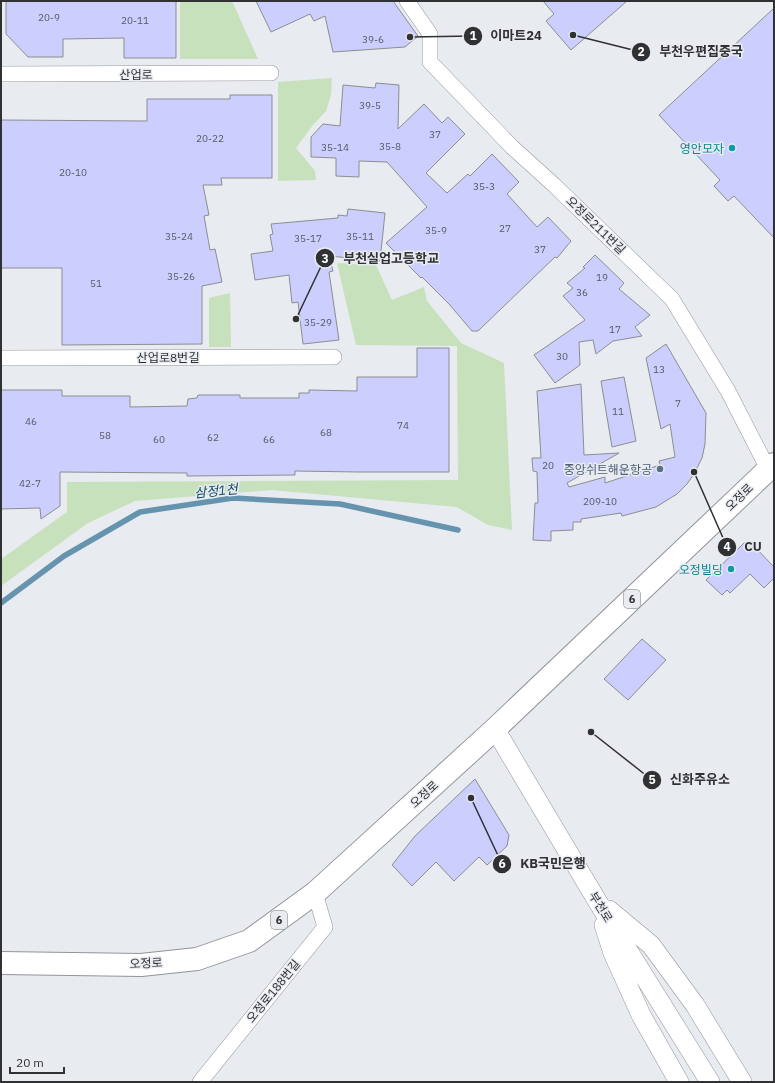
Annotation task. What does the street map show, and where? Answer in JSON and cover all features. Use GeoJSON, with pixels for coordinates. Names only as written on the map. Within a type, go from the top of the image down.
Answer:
{"type":"FeatureCollection","features":[{"type":"Feature","properties":{"kind":"main road","name":"오정로"},"geometry":{"type":"LineString","coordinates":[[1,963],[141,965],[197,959],[249,941],[316,893],[495,729],[771,466]]}},
{"type":"Feature","properties":{"kind":"street","name":"오정로211번길"},"geometry":{"type":"LineString","coordinates":[[407,1],[430,34],[430,62],[512,147],[554,185],[672,299],[728,391],[771,466]]}},
{"type":"Feature","properties":{"kind":"street","name":"산업로"},"geometry":{"type":"LineString","coordinates":[[1,74],[271,73]]}},
{"type":"Feature","properties":{"kind":"street","name":"산업로8번길"},"geometry":{"type":"LineString","coordinates":[[1,358],[334,357]]}},
{"type":"Feature","properties":{"kind":"street","name":"부천로"},"geometry":{"type":"LineString","coordinates":[[495,729],[596,899],[710,1082]]}},
{"type":"Feature","properties":{"kind":"street","name":"오정로188번길"},"geometry":{"type":"LineString","coordinates":[[200,1082],[325,927],[316,893]]}},
{"type":"Feature","properties":{"kind":"street"},"geometry":{"type":"LineString","coordinates":[[596,899],[613,953],[641,1015],[679,1082]]}},
{"type":"Feature","properties":{"kind":"street"},"geometry":{"type":"LineString","coordinates":[[596,899],[651,944],[695,1005],[742,1082]]}},
{"type":"Feature","properties":{"kind":"green space"},"geometry":{"type":"Polygon","coordinates":[[[180,1],[232,1],[258,59],[180,59],[180,1]]]}},
{"type":"Feature","properties":{"kind":"green space"},"geometry":{"type":"Polygon","coordinates":[[[332,78],[331,95],[326,111],[313,125],[296,148],[315,171],[316,180],[278,181],[278,82],[332,78]]]}},
{"type":"Feature","properties":{"kind":"green space"},"geometry":{"type":"Polygon","coordinates":[[[337,263],[376,265],[392,300],[424,287],[427,301],[461,343],[504,363],[512,530],[488,525],[457,507],[271,490],[135,501],[88,523],[1,586],[1,559],[67,512],[67,482],[458,480],[457,346],[356,345],[337,263]]]}},
{"type":"Feature","properties":{"kind":"green space"},"geometry":{"type":"Polygon","coordinates":[[[230,293],[231,347],[209,347],[209,298],[230,293]]]}},
{"type":"Feature","properties":{"kind":"building"},"geometry":{"type":"Polygon","coordinates":[[[6,1],[176,1],[176,58],[124,58],[124,38],[63,39],[63,57],[28,57],[6,34],[6,1]]]}},
{"type":"Feature","properties":{"kind":"building"},"geometry":{"type":"Polygon","coordinates":[[[256,1],[393,1],[418,36],[405,47],[333,52],[325,16],[314,21],[310,14],[271,32],[256,1]]]}},
{"type":"Feature","properties":{"kind":"building"},"geometry":{"type":"Polygon","coordinates":[[[543,1],[627,1],[571,50],[546,21],[554,14],[543,1]]]}},
{"type":"Feature","properties":{"kind":"building","name":"영안모자"},"geometry":{"type":"Polygon","coordinates":[[[774,8],[774,238],[734,196],[728,201],[714,186],[720,180],[659,115],[774,8]]]}},
{"type":"Feature","properties":{"kind":"building"},"geometry":{"type":"Polygon","coordinates":[[[376,83],[399,85],[398,129],[424,104],[442,123],[448,117],[465,134],[426,173],[447,193],[468,174],[470,176],[492,154],[519,182],[507,194],[537,227],[548,217],[571,241],[557,258],[555,257],[478,331],[472,331],[449,304],[386,243],[427,207],[387,162],[359,161],[359,177],[336,176],[336,158],[311,157],[311,137],[323,124],[340,126],[343,85],[375,88],[376,83]]]}},
{"type":"Feature","properties":{"kind":"building"},"geometry":{"type":"Polygon","coordinates":[[[230,95],[272,95],[272,178],[221,178],[222,185],[203,185],[209,215],[204,216],[210,250],[215,249],[222,282],[202,286],[202,344],[62,345],[62,268],[1,268],[1,120],[147,121],[147,99],[230,99],[230,95]]]}},
{"type":"Feature","properties":{"kind":"building"},"geometry":{"type":"Polygon","coordinates":[[[348,209],[385,213],[380,261],[329,256],[333,271],[329,272],[339,340],[303,344],[298,302],[292,303],[289,275],[255,280],[251,254],[273,251],[270,235],[273,234],[271,224],[338,218],[338,215],[347,216],[348,209]]]}},
{"type":"Feature","properties":{"kind":"building"},"geometry":{"type":"Polygon","coordinates":[[[595,255],[624,283],[619,289],[650,315],[635,327],[642,336],[613,341],[596,354],[593,340],[579,342],[580,365],[555,383],[534,355],[585,320],[563,296],[573,288],[567,283],[585,268],[583,267],[595,255]]]}},
{"type":"Feature","properties":{"kind":"building"},"geometry":{"type":"Polygon","coordinates":[[[666,344],[706,413],[705,444],[702,458],[694,474],[677,494],[656,507],[622,516],[621,513],[581,519],[581,522],[573,522],[573,530],[551,531],[551,541],[533,540],[535,503],[538,503],[537,472],[533,471],[532,458],[541,458],[537,391],[581,384],[584,455],[619,453],[567,483],[569,487],[605,477],[605,483],[660,465],[659,461],[675,457],[670,424],[661,429],[646,358],[666,344]]]}},
{"type":"Feature","properties":{"kind":"building"},"geometry":{"type":"Polygon","coordinates":[[[417,348],[449,348],[449,472],[295,471],[295,475],[187,476],[187,473],[60,472],[60,506],[41,519],[40,508],[1,509],[1,390],[62,390],[62,396],[130,396],[130,407],[187,406],[188,399],[197,398],[198,395],[240,395],[240,398],[299,398],[299,393],[309,393],[309,390],[357,391],[357,377],[417,377],[417,348]]]}},
{"type":"Feature","properties":{"kind":"building"},"geometry":{"type":"Polygon","coordinates":[[[624,377],[636,441],[612,447],[601,381],[624,377]]]}},
{"type":"Feature","properties":{"kind":"building","name":"오정빌딩"},"geometry":{"type":"Polygon","coordinates":[[[744,543],[751,543],[774,567],[774,578],[764,588],[750,574],[730,593],[727,590],[722,595],[706,580],[744,543]]]}},
{"type":"Feature","properties":{"kind":"building"},"geometry":{"type":"Polygon","coordinates":[[[642,639],[666,660],[628,700],[604,679],[642,639]]]}},
{"type":"Feature","properties":{"kind":"building"},"geometry":{"type":"Polygon","coordinates":[[[475,779],[509,835],[507,846],[487,865],[479,857],[454,881],[436,862],[412,886],[392,865],[415,836],[475,779]]]}},
{"type":"Feature","properties":{"kind":"waterway","name":"삼정1천"},"geometry":{"type":"LineString","coordinates":[[1,603],[64,556],[140,512],[233,498],[340,504],[458,530]]}},
{"type":"Feature","properties":{"kind":"place","name":"부천우편집중국"},"geometry":{"type":"Point","coordinates":[573,35]}},
{"type":"Feature","properties":{"kind":"place","name":"이마트24"},"geometry":{"type":"Point","coordinates":[410,37]}},
{"type":"Feature","properties":{"kind":"place","name":"영안모자"},"geometry":{"type":"Point","coordinates":[732,148]}},
{"type":"Feature","properties":{"kind":"place","name":"부천실업고등학교"},"geometry":{"type":"Point","coordinates":[296,319]}},
{"type":"Feature","properties":{"kind":"place","name":"중앙쉬트해운항공"},"geometry":{"type":"Point","coordinates":[660,469]}},
{"type":"Feature","properties":{"kind":"place","name":"CU"},"geometry":{"type":"Point","coordinates":[694,472]}},
{"type":"Feature","properties":{"kind":"place","name":"오정빌딩"},"geometry":{"type":"Point","coordinates":[731,569]}},
{"type":"Feature","properties":{"kind":"place","name":"신화주유소"},"geometry":{"type":"Point","coordinates":[591,732]}},
{"type":"Feature","properties":{"kind":"place","name":"KB국민은행"},"geometry":{"type":"Point","coordinates":[471,798]}}]}
